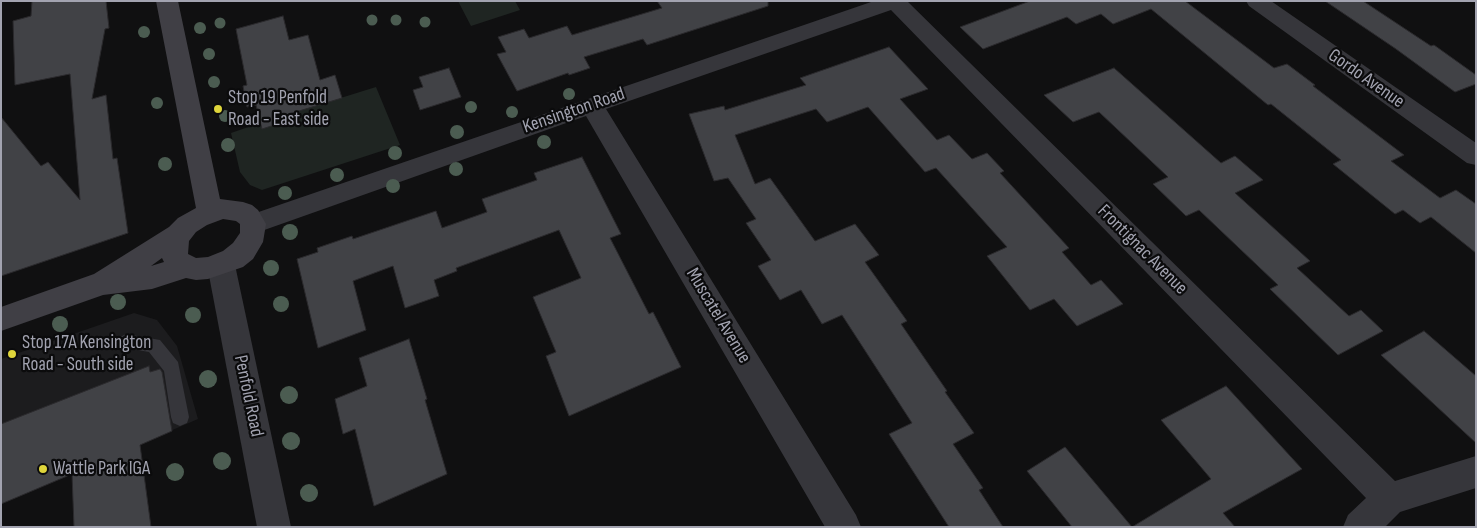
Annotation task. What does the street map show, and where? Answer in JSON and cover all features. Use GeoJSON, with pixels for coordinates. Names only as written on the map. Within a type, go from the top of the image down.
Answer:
{"type":"FeatureCollection","features":[{"type":"Feature","properties":{"kind":"main road"},"geometry":{"type":"LineString","coordinates":[[167,1],[210,212]]}},
{"type":"Feature","properties":{"kind":"main road"},"geometry":{"type":"LineString","coordinates":[[102,283],[121,269],[178,235],[187,225],[210,212],[222,209],[242,212],[249,217],[253,224],[250,242],[233,259],[221,265],[196,269],[186,267],[178,262],[174,254],[174,245],[178,235]]}},
{"type":"Feature","properties":{"kind":"main road"},"geometry":{"type":"LineString","coordinates":[[1,319],[102,283],[152,277],[186,267]]}},
{"type":"Feature","properties":{"kind":"street","name":"Gordo Avenue"},"geometry":{"type":"LineString","coordinates":[[1256,1],[1476,156]]}},
{"type":"Feature","properties":{"kind":"street","name":"Kensington Road"},"geometry":{"type":"LineString","coordinates":[[253,224],[592,105],[896,2]]}},
{"type":"Feature","properties":{"kind":"street","name":"Frontignac Avenue"},"geometry":{"type":"LineString","coordinates":[[896,2],[1390,499]]}},
{"type":"Feature","properties":{"kind":"street","name":"Muscatel Avenue"},"geometry":{"type":"LineString","coordinates":[[592,105],[844,527]]}},
{"type":"Feature","properties":{"kind":"street","name":"Penfold Road"},"geometry":{"type":"LineString","coordinates":[[221,265],[274,527]]}},
{"type":"Feature","properties":{"kind":"street"},"geometry":{"type":"LineString","coordinates":[[1360,527],[1390,499],[1476,472]]}},
{"type":"Feature","properties":{"kind":"lane"},"geometry":{"type":"LineString","coordinates":[[126,342],[154,345],[172,368],[180,417]]}},
{"type":"Feature","properties":{"kind":"shaded area"},"geometry":{"type":"Polygon","coordinates":[[[458,1],[515,1],[520,10],[471,26],[458,1]]]}},
{"type":"Feature","properties":{"kind":"shaded area"},"geometry":{"type":"Polygon","coordinates":[[[376,87],[400,145],[262,190],[250,185],[240,172],[231,133],[260,123],[262,128],[290,120],[289,114],[376,87]]]}},
{"type":"Feature","properties":{"kind":"shaded area"},"geometry":{"type":"Polygon","coordinates":[[[134,313],[157,320],[177,346],[198,419],[1,504],[1,359],[134,313]]]}},
{"type":"Feature","properties":{"kind":"building"},"geometry":{"type":"Polygon","coordinates":[[[32,1],[106,1],[109,28],[105,29],[92,99],[106,95],[113,159],[117,158],[128,233],[1,276],[1,117],[41,166],[48,162],[80,200],[70,74],[15,85],[13,21],[31,16],[32,1]]]}},
{"type":"Feature","properties":{"kind":"building"},"geometry":{"type":"Polygon","coordinates":[[[657,1],[768,1],[768,6],[647,45],[643,39],[584,57],[590,68],[569,75],[568,73],[517,91],[497,54],[506,52],[498,37],[524,29],[529,38],[567,26],[572,35],[662,8],[657,1]]]}},
{"type":"Feature","properties":{"kind":"building"},"geometry":{"type":"Polygon","coordinates":[[[1030,1],[1185,1],[1274,68],[1287,64],[1315,85],[1313,86],[1404,155],[1391,161],[1440,198],[1456,190],[1476,204],[1476,253],[1431,217],[1420,223],[1403,210],[1395,214],[1333,164],[1341,160],[1271,104],[1268,105],[1151,9],[1113,24],[1101,14],[1076,24],[1067,17],[983,49],[960,27],[1030,1]]]}},
{"type":"Feature","properties":{"kind":"building"},"geometry":{"type":"Polygon","coordinates":[[[1325,1],[1363,1],[1431,46],[1434,45],[1476,75],[1476,84],[1455,92],[1325,1]]]}},
{"type":"Feature","properties":{"kind":"building"},"geometry":{"type":"Polygon","coordinates":[[[283,16],[289,40],[308,35],[320,80],[335,75],[342,98],[289,114],[290,120],[262,129],[256,105],[247,107],[243,86],[247,85],[236,29],[283,16]]]}},
{"type":"Feature","properties":{"kind":"building"},"geometry":{"type":"Polygon","coordinates":[[[889,47],[928,89],[900,99],[937,140],[949,135],[972,159],[987,153],[1004,171],[1000,173],[1069,248],[1062,252],[1091,285],[1101,280],[1123,304],[1077,326],[1054,299],[1030,310],[987,256],[1007,247],[936,168],[925,172],[868,107],[827,122],[816,109],[735,135],[755,184],[770,178],[815,241],[855,224],[879,255],[865,262],[907,321],[901,324],[974,433],[953,444],[983,488],[979,490],[1003,527],[949,527],[889,434],[912,423],[842,315],[822,324],[801,290],[780,300],[758,266],[771,260],[746,223],[756,219],[728,178],[714,181],[689,114],[724,106],[725,110],[806,85],[800,78],[889,47]]]}},
{"type":"Feature","properties":{"kind":"building"},"geometry":{"type":"Polygon","coordinates":[[[449,68],[461,97],[420,110],[413,90],[423,87],[419,77],[449,68]]]}},
{"type":"Feature","properties":{"kind":"building"},"geometry":{"type":"Polygon","coordinates":[[[1114,68],[1221,163],[1235,156],[1263,180],[1235,193],[1310,261],[1297,268],[1349,316],[1361,310],[1383,331],[1338,355],[1270,289],[1278,285],[1199,210],[1186,216],[1153,184],[1168,177],[1099,112],[1073,122],[1044,95],[1114,68]]]}},
{"type":"Feature","properties":{"kind":"building"},"geometry":{"type":"Polygon","coordinates":[[[582,157],[621,234],[610,238],[649,314],[653,312],[681,367],[569,416],[546,356],[556,352],[533,297],[581,278],[559,230],[456,268],[457,271],[434,280],[439,296],[405,308],[393,266],[353,281],[366,330],[318,348],[297,259],[318,252],[317,248],[352,236],[353,239],[436,211],[442,228],[487,212],[482,199],[537,180],[534,173],[582,157]]]}},
{"type":"Feature","properties":{"kind":"building"},"geometry":{"type":"Polygon","coordinates":[[[1424,331],[1476,376],[1476,443],[1381,355],[1424,331]]]}},
{"type":"Feature","properties":{"kind":"building"},"geometry":{"type":"Polygon","coordinates":[[[409,339],[447,474],[374,506],[355,429],[343,434],[335,399],[367,386],[359,358],[409,339]]]}},
{"type":"Feature","properties":{"kind":"building","name":"Wattle Park IGA"},"geometry":{"type":"Polygon","coordinates":[[[149,366],[150,372],[160,369],[162,372],[172,431],[140,445],[151,527],[74,527],[72,474],[1,504],[1,424],[149,366]]]}},
{"type":"Feature","properties":{"kind":"building"},"geometry":{"type":"Polygon","coordinates":[[[1226,386],[1302,469],[1223,513],[1235,527],[1132,527],[1211,479],[1161,420],[1226,386]]]}},
{"type":"Feature","properties":{"kind":"building"},"geometry":{"type":"Polygon","coordinates":[[[1065,447],[1132,527],[1072,527],[1027,471],[1065,447]]]}},
{"type":"Feature","properties":{"kind":"place","name":"Stop 19 Penfold Road - East side"},"geometry":{"type":"Point","coordinates":[218,109]}},
{"type":"Feature","properties":{"kind":"place","name":"Stop 17A Kensington Road - South side"},"geometry":{"type":"Point","coordinates":[12,354]}},
{"type":"Feature","properties":{"kind":"place","name":"Wattle Park IGA"},"geometry":{"type":"Point","coordinates":[43,469]}}]}
